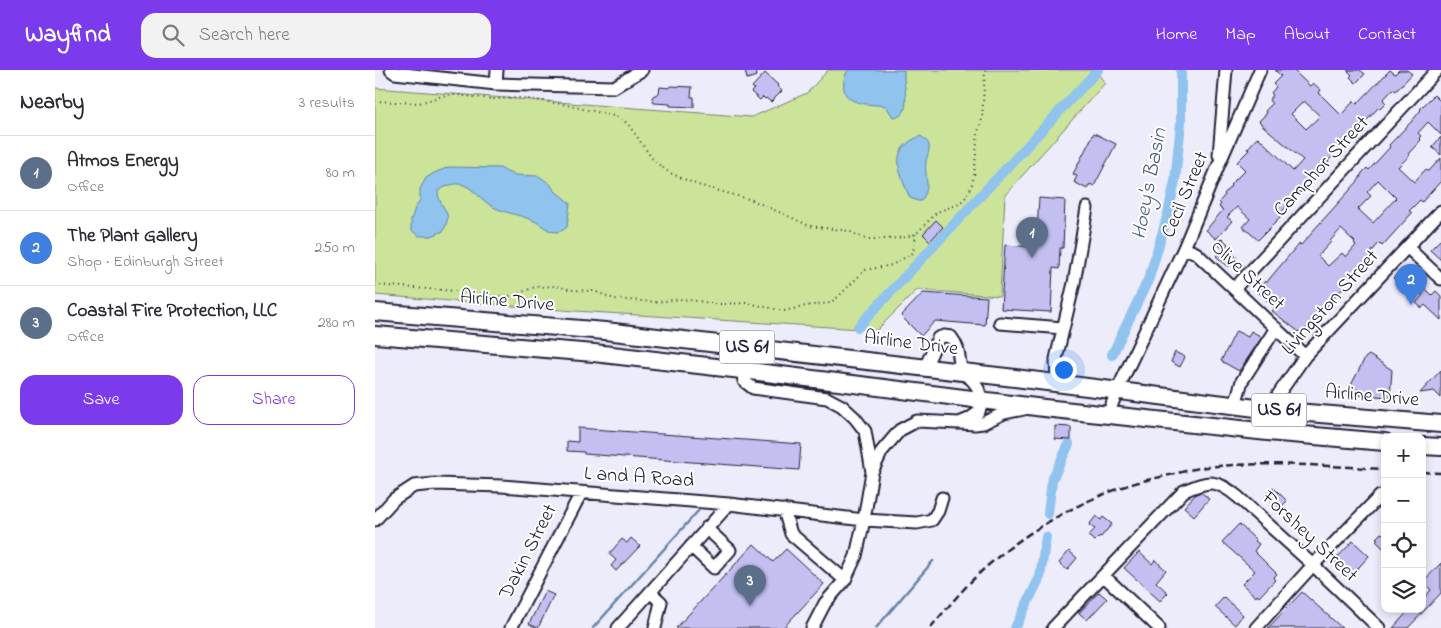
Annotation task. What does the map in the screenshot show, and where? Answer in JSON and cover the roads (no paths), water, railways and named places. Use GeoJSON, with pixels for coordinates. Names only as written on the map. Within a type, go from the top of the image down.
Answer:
{"type":"FeatureCollection","features":[{"type":"Feature","properties":{"kind":"highway","name":"Airline Drive"},"geometry":{"type":"LineString","coordinates":[[375,312],[605,330],[1272,410],[1441,424]]}},
{"type":"Feature","properties":{"kind":"highway","name":"US 61"},"geometry":{"type":"LineString","coordinates":[[375,335],[594,352],[981,401],[1268,432],[1381,442]]}},
{"type":"Feature","properties":{"kind":"highway"},"geometry":{"type":"LineString","coordinates":[[1426,446],[1441,448]]}},
{"type":"Feature","properties":{"kind":"street"},"geometry":{"type":"LineString","coordinates":[[391,70],[395,73],[496,84],[614,88],[642,70]]}},
{"type":"Feature","properties":{"kind":"street"},"geometry":{"type":"LineString","coordinates":[[496,84],[497,70]]}},
{"type":"Feature","properties":{"kind":"street"},"geometry":{"type":"LineString","coordinates":[[1219,164],[1226,70]]}},
{"type":"Feature","properties":{"kind":"street","name":"Cecil Street"},"geometry":{"type":"LineString","coordinates":[[1108,415],[1117,391],[1184,248],[1260,70]]}},
{"type":"Feature","properties":{"kind":"street"},"geometry":{"type":"LineString","coordinates":[[1437,70],[1441,74]]}},
{"type":"Feature","properties":{"kind":"street","name":"Camphor Street"},"geometry":{"type":"LineString","coordinates":[[1234,289],[1437,70]]}},
{"type":"Feature","properties":{"kind":"street"},"geometry":{"type":"LineString","coordinates":[[1057,383],[1056,359],[1074,283],[1087,208]]}},
{"type":"Feature","properties":{"kind":"street","name":"Livingston Street"},"geometry":{"type":"LineString","coordinates":[[1268,432],[1272,410],[1281,389],[1305,356],[1441,211]]}},
{"type":"Feature","properties":{"kind":"street"},"geometry":{"type":"LineString","coordinates":[[1407,247],[1441,278]]}},
{"type":"Feature","properties":{"kind":"street","name":"Olive Street"},"geometry":{"type":"LineString","coordinates":[[1184,248],[1196,253],[1305,356]]}},
{"type":"Feature","properties":{"kind":"street"},"geometry":{"type":"LineString","coordinates":[[1000,323],[1063,328]]}},
{"type":"Feature","properties":{"kind":"street"},"geometry":{"type":"LineString","coordinates":[[1235,405],[1241,382],[1275,328]]}},
{"type":"Feature","properties":{"kind":"street"},"geometry":{"type":"LineString","coordinates":[[925,368],[938,338],[944,336],[951,337],[957,344],[963,372],[981,394],[979,412],[959,423]]}},
{"type":"Feature","properties":{"kind":"street"},"geometry":{"type":"LineString","coordinates":[[743,346],[742,370],[745,381],[753,388],[827,398],[842,406],[855,418],[865,431],[872,472]]}},
{"type":"Feature","properties":{"kind":"street"},"geometry":{"type":"LineString","coordinates":[[812,628],[825,603],[845,580],[856,556],[865,520],[872,472],[882,450],[900,430],[917,421],[983,424],[1012,411],[1044,408]]}},
{"type":"Feature","properties":{"kind":"street","name":"Forshey Street"},"geometry":{"type":"LineString","coordinates":[[1104,576],[1184,491],[1208,482],[1225,487],[1238,497],[1379,628]]}},
{"type":"Feature","properties":{"kind":"street","name":"L and A Road"},"geometry":{"type":"LineString","coordinates":[[375,520],[394,499],[414,486],[435,484],[502,486],[729,504],[865,520],[917,523],[932,520],[939,511],[942,498]]}},
{"type":"Feature","properties":{"kind":"street","name":"Dakin Street"},"geometry":{"type":"LineString","coordinates":[[511,628],[581,493]]}},
{"type":"Feature","properties":{"kind":"street"},"geometry":{"type":"LineString","coordinates":[[1255,628],[1380,496]]}},
{"type":"Feature","properties":{"kind":"street"},"geometry":{"type":"LineString","coordinates":[[618,628],[729,504]]}},
{"type":"Feature","properties":{"kind":"street"},"geometry":{"type":"LineString","coordinates":[[784,510],[791,534],[845,580]]}},
{"type":"Feature","properties":{"kind":"street"},"geometry":{"type":"LineString","coordinates":[[691,546],[714,568],[730,550],[706,528]]}},
{"type":"Feature","properties":{"kind":"street"},"geometry":{"type":"LineString","coordinates":[[1053,628],[1104,576],[1159,628]]}},
{"type":"Feature","properties":{"kind":"street"},"geometry":{"type":"LineString","coordinates":[[650,592],[661,602],[655,628]]}},
{"type":"Feature","properties":{"kind":"water"},"geometry":{"type":"Polygon","coordinates":[[[848,70],[904,70],[906,102],[902,114],[893,117],[886,106],[861,103],[850,99],[844,89],[844,80],[848,70]]]}},
{"type":"Feature","properties":{"kind":"water"},"geometry":{"type":"Polygon","coordinates":[[[921,136],[928,142],[929,151],[926,161],[926,191],[921,201],[918,201],[910,198],[902,179],[899,162],[903,147],[921,136]]]}},
{"type":"Feature","properties":{"kind":"water"},"geometry":{"type":"Polygon","coordinates":[[[449,167],[500,168],[515,175],[539,176],[570,203],[567,227],[559,232],[550,231],[532,220],[495,208],[469,188],[456,184],[438,191],[447,214],[443,231],[432,236],[419,236],[411,230],[411,220],[420,200],[420,189],[426,178],[449,167]]]}},
{"type":"Feature","properties":{"kind":"waterway"},"geometry":{"type":"LineString","coordinates":[[858,327],[1098,70]]}},
{"type":"Feature","properties":{"kind":"waterway","name":"Hoey's Basin"},"geometry":{"type":"LineString","coordinates":[[1112,355],[1149,278],[1168,214],[1175,181],[1181,123],[1181,70]]}},
{"type":"Feature","properties":{"kind":"waterway"},"geometry":{"type":"LineString","coordinates":[[1048,514],[1052,480],[1069,444]]}},
{"type":"Feature","properties":{"kind":"waterway"},"geometry":{"type":"LineString","coordinates":[[593,628],[699,510]]}},
{"type":"Feature","properties":{"kind":"waterway"},"geometry":{"type":"LineString","coordinates":[[1015,628],[1040,577],[1046,537]]}},
{"type":"Feature","properties":{"kind":"waterway"},"geometry":{"type":"LineString","coordinates":[[876,628],[933,561]]}},
{"type":"Feature","properties":{"kind":"railway"},"geometry":{"type":"LineString","coordinates":[[930,628],[975,577],[1006,550],[1054,518],[1088,501],[1123,487],[1195,469],[1229,465],[1296,465],[1381,469]]}},
{"type":"Feature","properties":{"kind":"railway"},"geometry":{"type":"LineString","coordinates":[[1426,472],[1441,473]]}},
{"type":"Feature","properties":{"kind":"place","name":"Atmos Energy"},"geometry":{"type":"Point","coordinates":[1032,258]}},
{"type":"Feature","properties":{"kind":"place","name":"The Plant Gallery"},"geometry":{"type":"Point","coordinates":[1411,305]}},
{"type":"Feature","properties":{"kind":"place","name":"Coastal Fire Protection, LLC"},"geometry":{"type":"Point","coordinates":[750,606]}}]}
